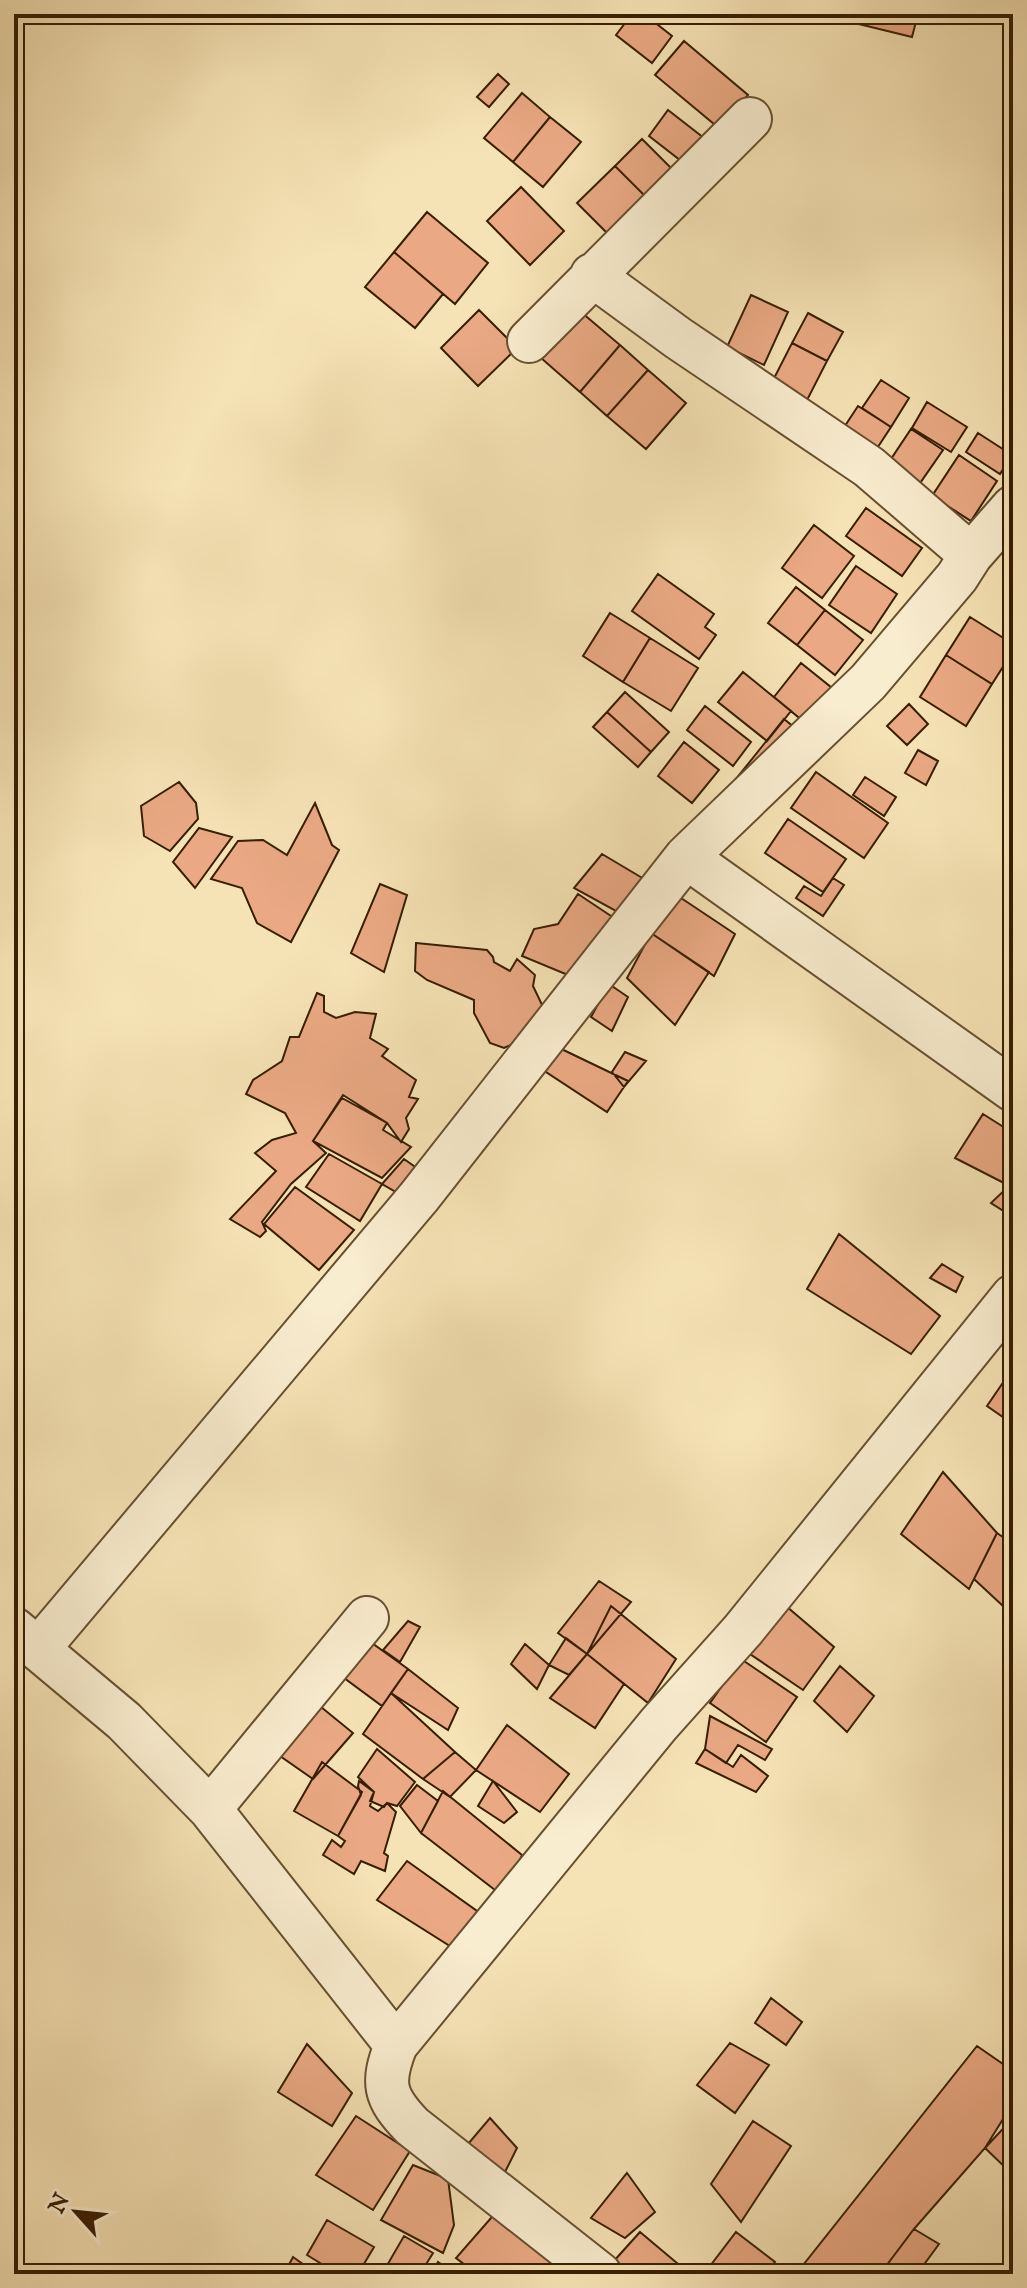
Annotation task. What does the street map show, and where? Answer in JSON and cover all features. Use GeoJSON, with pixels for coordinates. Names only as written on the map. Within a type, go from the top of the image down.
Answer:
{"type":"FeatureCollection","features":[{"type":"Feature","properties":{"kind":"street"},"geometry":{"type":"LineString","coordinates":[[529,341],[750,119]]}},
{"type":"Feature","properties":{"kind":"street"},"geometry":{"type":"LineString","coordinates":[[592,275],[678,338],[869,467],[971,555]]}},
{"type":"Feature","properties":{"kind":"street"},"geometry":{"type":"LineString","coordinates":[[396,2045],[210,1809],[124,1721],[27,1638],[419,1197],[686,857],[868,682],[1013,507]]}},
{"type":"Feature","properties":{"kind":"street"},"geometry":{"type":"LineString","coordinates":[[686,857],[1013,1090]]}},
{"type":"Feature","properties":{"kind":"street"},"geometry":{"type":"LineString","coordinates":[[600,2274],[412,2126],[397,2110],[387,2091],[385,2078],[396,2045],[659,1724],[743,1630],[1013,1296]]}},
{"type":"Feature","properties":{"kind":"street"},"geometry":{"type":"LineString","coordinates":[[210,1809],[367,1618]]}},
{"type":"Feature","properties":{"kind":"building"},"geometry":{"type":"Polygon","coordinates":[[[632,14],[644,14],[672,36],[652,63],[616,35],[632,14]]]}},
{"type":"Feature","properties":{"kind":"building"},"geometry":{"type":"Polygon","coordinates":[[[831,14],[918,14],[912,37],[830,17],[831,14]]]}},
{"type":"Feature","properties":{"kind":"building"},"geometry":{"type":"Polygon","coordinates":[[[684,41],[748,95],[720,129],[655,75],[684,41]]]}},
{"type":"Feature","properties":{"kind":"building"},"geometry":{"type":"Polygon","coordinates":[[[498,74],[509,84],[489,107],[477,97],[498,74]]]}},
{"type":"Feature","properties":{"kind":"building"},"geometry":{"type":"Polygon","coordinates":[[[522,93],[550,117],[513,162],[484,138],[522,93]]]}},
{"type":"Feature","properties":{"kind":"building"},"geometry":{"type":"Polygon","coordinates":[[[668,110],[718,149],[698,174],[649,136],[668,110]]]}},
{"type":"Feature","properties":{"kind":"building"},"geometry":{"type":"Polygon","coordinates":[[[550,117],[581,142],[543,187],[513,162],[550,117]]]}},
{"type":"Feature","properties":{"kind":"building"},"geometry":{"type":"Polygon","coordinates":[[[642,139],[683,180],[656,207],[615,166],[642,139]]]}},
{"type":"Feature","properties":{"kind":"building"},"geometry":{"type":"Polygon","coordinates":[[[615,166],[656,207],[618,244],[577,203],[615,166]]]}},
{"type":"Feature","properties":{"kind":"building"},"geometry":{"type":"Polygon","coordinates":[[[521,187],[564,231],[530,265],[487,221],[521,187]]]}},
{"type":"Feature","properties":{"kind":"building"},"geometry":{"type":"Polygon","coordinates":[[[427,212],[488,263],[455,304],[394,252],[427,212]]]}},
{"type":"Feature","properties":{"kind":"building"},"geometry":{"type":"Polygon","coordinates":[[[394,252],[443,294],[415,328],[365,287],[394,252]]]}},
{"type":"Feature","properties":{"kind":"building"},"geometry":{"type":"Polygon","coordinates":[[[751,295],[788,312],[764,365],[727,347],[751,295]]]}},
{"type":"Feature","properties":{"kind":"building"},"geometry":{"type":"Polygon","coordinates":[[[479,310],[517,348],[478,386],[441,348],[479,310]]]}},
{"type":"Feature","properties":{"kind":"building"},"geometry":{"type":"Polygon","coordinates":[[[581,312],[620,345],[580,392],[541,358],[581,312]]]}},
{"type":"Feature","properties":{"kind":"building"},"geometry":{"type":"Polygon","coordinates":[[[808,313],[843,332],[827,361],[792,343],[808,313]]]}},
{"type":"Feature","properties":{"kind":"building"},"geometry":{"type":"Polygon","coordinates":[[[792,343],[827,361],[803,408],[768,390],[792,343]]]}},
{"type":"Feature","properties":{"kind":"building"},"geometry":{"type":"Polygon","coordinates":[[[620,345],[648,370],[607,416],[580,392],[620,345]]]}},
{"type":"Feature","properties":{"kind":"building"},"geometry":{"type":"Polygon","coordinates":[[[648,370],[686,403],[646,449],[607,416],[648,370]]]}},
{"type":"Feature","properties":{"kind":"building"},"geometry":{"type":"Polygon","coordinates":[[[881,380],[909,398],[891,427],[862,408],[881,380]]]}},
{"type":"Feature","properties":{"kind":"building"},"geometry":{"type":"Polygon","coordinates":[[[927,402],[967,427],[951,452],[912,428],[927,402]]]}},
{"type":"Feature","properties":{"kind":"building"},"geometry":{"type":"Polygon","coordinates":[[[858,406],[891,427],[874,453],[841,432],[858,406]]]}},
{"type":"Feature","properties":{"kind":"building"},"geometry":{"type":"Polygon","coordinates":[[[911,429],[943,450],[918,486],[887,465],[911,429]]]}},
{"type":"Feature","properties":{"kind":"building"},"geometry":{"type":"Polygon","coordinates":[[[978,433],[1012,455],[1000,474],[966,452],[978,433]]]}},
{"type":"Feature","properties":{"kind":"building"},"geometry":{"type":"Polygon","coordinates":[[[959,455],[997,481],[971,521],[932,496],[959,455]]]}},
{"type":"Feature","properties":{"kind":"building"},"geometry":{"type":"Polygon","coordinates":[[[866,508],[922,548],[902,576],[846,536],[866,508]]]}},
{"type":"Feature","properties":{"kind":"building"},"geometry":{"type":"Polygon","coordinates":[[[814,525],[854,556],[822,598],[782,568],[814,525]]]}},
{"type":"Feature","properties":{"kind":"building"},"geometry":{"type":"Polygon","coordinates":[[[856,566],[897,594],[871,633],[829,605],[856,566]]]}},
{"type":"Feature","properties":{"kind":"building"},"geometry":{"type":"Polygon","coordinates":[[[658,574],[714,614],[705,627],[716,635],[699,659],[632,611],[658,574]]]}},
{"type":"Feature","properties":{"kind":"building"},"geometry":{"type":"Polygon","coordinates":[[[796,587],[825,610],[797,645],[768,623],[796,587]]]}},
{"type":"Feature","properties":{"kind":"building"},"geometry":{"type":"Polygon","coordinates":[[[825,610],[863,640],[835,675],[797,645],[825,610]]]}},
{"type":"Feature","properties":{"kind":"building"},"geometry":{"type":"Polygon","coordinates":[[[610,613],[650,638],[623,682],[583,656],[610,613]]]}},
{"type":"Feature","properties":{"kind":"building"},"geometry":{"type":"Polygon","coordinates":[[[970,617],[1013,644],[1013,651],[992,684],[946,655],[970,617]]]}},
{"type":"Feature","properties":{"kind":"building"},"geometry":{"type":"Polygon","coordinates":[[[650,638],[698,668],[671,711],[623,682],[650,638]]]}},
{"type":"Feature","properties":{"kind":"building"},"geometry":{"type":"Polygon","coordinates":[[[946,655],[992,684],[966,726],[920,697],[946,655]]]}},
{"type":"Feature","properties":{"kind":"building"},"geometry":{"type":"Polygon","coordinates":[[[801,663],[837,692],[809,726],[774,697],[801,663]]]}},
{"type":"Feature","properties":{"kind":"building"},"geometry":{"type":"Polygon","coordinates":[[[743,672],[791,711],[767,741],[718,702],[743,672]]]}},
{"type":"Feature","properties":{"kind":"building"},"geometry":{"type":"Polygon","coordinates":[[[625,692],[669,732],[651,752],[607,712],[625,692]]]}},
{"type":"Feature","properties":{"kind":"building"},"geometry":{"type":"Polygon","coordinates":[[[909,704],[928,724],[907,745],[887,726],[909,704]]]}},
{"type":"Feature","properties":{"kind":"building"},"geometry":{"type":"Polygon","coordinates":[[[705,706],[751,742],[733,766],[687,730],[705,706]]]}},
{"type":"Feature","properties":{"kind":"building"},"geometry":{"type":"Polygon","coordinates":[[[607,712],[651,752],[638,767],[593,727],[607,712]]]}},
{"type":"Feature","properties":{"kind":"building"},"geometry":{"type":"Polygon","coordinates":[[[784,719],[800,732],[751,793],[736,779],[784,719]]]}},
{"type":"Feature","properties":{"kind":"building"},"geometry":{"type":"Polygon","coordinates":[[[684,742],[719,770],[692,803],[658,776],[684,742]]]}},
{"type":"Feature","properties":{"kind":"building"},"geometry":{"type":"Polygon","coordinates":[[[918,750],[938,761],[926,785],[905,773],[918,750]]]}},
{"type":"Feature","properties":{"kind":"building"},"geometry":{"type":"Polygon","coordinates":[[[816,772],[888,823],[864,858],[791,808],[816,772]]]}},
{"type":"Feature","properties":{"kind":"building"},"geometry":{"type":"Polygon","coordinates":[[[865,777],[896,797],[884,816],[853,795],[865,777]]]}},
{"type":"Feature","properties":{"kind":"building"},"geometry":{"type":"Polygon","coordinates":[[[179,782],[196,803],[198,819],[170,851],[144,836],[141,806],[179,782]]]}},
{"type":"Feature","properties":{"kind":"building"},"geometry":{"type":"Polygon","coordinates":[[[315,803],[332,845],[339,850],[291,942],[257,923],[242,888],[211,879],[238,841],[263,840],[287,855],[315,803]]]}},
{"type":"Feature","properties":{"kind":"building"},"geometry":{"type":"Polygon","coordinates":[[[788,819],[846,859],[823,892],[765,853],[788,819]]]}},
{"type":"Feature","properties":{"kind":"building"},"geometry":{"type":"Polygon","coordinates":[[[199,828],[232,837],[195,888],[173,862],[199,828]]]}},
{"type":"Feature","properties":{"kind":"building"},"geometry":{"type":"Polygon","coordinates":[[[602,854],[649,882],[625,916],[574,888],[602,854]]]}},
{"type":"Feature","properties":{"kind":"building"},"geometry":{"type":"Polygon","coordinates":[[[833,878],[844,885],[823,916],[796,898],[804,886],[821,896],[833,878]]]}},
{"type":"Feature","properties":{"kind":"building"},"geometry":{"type":"Polygon","coordinates":[[[380,884],[407,895],[384,972],[351,953],[380,884]]]}},
{"type":"Feature","properties":{"kind":"building"},"geometry":{"type":"Polygon","coordinates":[[[578,894],[623,924],[580,980],[522,956],[534,929],[558,924],[578,894]]]}},
{"type":"Feature","properties":{"kind":"building"},"geometry":{"type":"Polygon","coordinates":[[[675,894],[735,934],[714,976],[651,933],[675,894]]]}},
{"type":"Feature","properties":{"kind":"building"},"geometry":{"type":"Polygon","coordinates":[[[651,933],[709,972],[675,1025],[627,978],[651,933]]]}},
{"type":"Feature","properties":{"kind":"building"},"geometry":{"type":"Polygon","coordinates":[[[416,943],[487,950],[494,962],[510,971],[517,959],[535,975],[533,986],[545,1011],[515,1043],[504,1048],[490,1043],[474,1013],[474,1000],[427,980],[415,971],[416,943]]]}},
{"type":"Feature","properties":{"kind":"building"},"geometry":{"type":"Polygon","coordinates":[[[609,984],[628,997],[612,1031],[591,1017],[609,984]]]}},
{"type":"Feature","properties":{"kind":"building"},"geometry":{"type":"Polygon","coordinates":[[[317,993],[324,996],[324,1012],[336,1018],[355,1012],[376,1014],[370,1038],[388,1049],[382,1056],[416,1080],[409,1097],[418,1099],[406,1118],[409,1129],[401,1142],[387,1123],[343,1095],[313,1141],[326,1153],[291,1184],[262,1222],[266,1231],[260,1237],[230,1219],[276,1171],[255,1153],[272,1140],[296,1133],[285,1113],[246,1094],[253,1080],[282,1061],[290,1037],[299,1037],[317,993]]]}},
{"type":"Feature","properties":{"kind":"building"},"geometry":{"type":"Polygon","coordinates":[[[551,1044],[628,1081],[607,1112],[543,1070],[551,1044]]]}},
{"type":"Feature","properties":{"kind":"building"},"geometry":{"type":"Polygon","coordinates":[[[625,1052],[646,1061],[624,1087],[612,1072],[625,1052]]]}},
{"type":"Feature","properties":{"kind":"building"},"geometry":{"type":"Polygon","coordinates":[[[342,1098],[387,1123],[383,1130],[411,1147],[382,1178],[313,1141],[342,1098]]]}},
{"type":"Feature","properties":{"kind":"building"},"geometry":{"type":"Polygon","coordinates":[[[983,1114],[1013,1133],[1013,1162],[1004,1183],[955,1158],[983,1114]]]}},
{"type":"Feature","properties":{"kind":"building"},"geometry":{"type":"Polygon","coordinates":[[[329,1154],[382,1184],[360,1221],[306,1187],[329,1154]]]}},
{"type":"Feature","properties":{"kind":"building"},"geometry":{"type":"Polygon","coordinates":[[[404,1159],[428,1176],[408,1199],[382,1184],[404,1159]]]}},
{"type":"Feature","properties":{"kind":"building"},"geometry":{"type":"Polygon","coordinates":[[[1013,1182],[1013,1217],[991,1203],[1013,1182]]]}},
{"type":"Feature","properties":{"kind":"building"},"geometry":{"type":"Polygon","coordinates":[[[295,1187],[354,1230],[319,1270],[264,1224],[295,1187]]]}},
{"type":"Feature","properties":{"kind":"building"},"geometry":{"type":"Polygon","coordinates":[[[839,1234],[940,1316],[911,1354],[807,1289],[839,1234]]]}},
{"type":"Feature","properties":{"kind":"building"},"geometry":{"type":"Polygon","coordinates":[[[942,1264],[963,1277],[956,1292],[930,1278],[942,1264]]]}},
{"type":"Feature","properties":{"kind":"building"},"geometry":{"type":"Polygon","coordinates":[[[1013,1368],[1013,1424],[987,1406],[1013,1368]]]}},
{"type":"Feature","properties":{"kind":"building"},"geometry":{"type":"Polygon","coordinates":[[[943,1472],[997,1533],[969,1589],[901,1534],[943,1472]]]}},
{"type":"Feature","properties":{"kind":"building"},"geometry":{"type":"Polygon","coordinates":[[[997,1533],[1013,1544],[1013,1593],[1004,1607],[974,1579],[997,1533]]]}},
{"type":"Feature","properties":{"kind":"building"},"geometry":{"type":"Polygon","coordinates":[[[599,1581],[631,1602],[587,1654],[558,1633],[599,1581]]]}},
{"type":"Feature","properties":{"kind":"building"},"geometry":{"type":"Polygon","coordinates":[[[611,1606],[676,1659],[648,1703],[587,1654],[611,1606]]]}},
{"type":"Feature","properties":{"kind":"building"},"geometry":{"type":"Polygon","coordinates":[[[786,1606],[834,1647],[803,1690],[747,1652],[786,1606]]]}},
{"type":"Feature","properties":{"kind":"building"},"geometry":{"type":"Polygon","coordinates":[[[408,1621],[420,1627],[400,1662],[383,1650],[408,1621]]]}},
{"type":"Feature","properties":{"kind":"building"},"geometry":{"type":"Polygon","coordinates":[[[358,1633],[408,1669],[382,1706],[332,1669],[358,1633]]]}},
{"type":"Feature","properties":{"kind":"building"},"geometry":{"type":"Polygon","coordinates":[[[566,1638],[587,1654],[569,1675],[549,1665],[566,1638]]]}},
{"type":"Feature","properties":{"kind":"building"},"geometry":{"type":"Polygon","coordinates":[[[525,1644],[549,1665],[537,1689],[511,1664],[525,1644]]]}},
{"type":"Feature","properties":{"kind":"building"},"geometry":{"type":"Polygon","coordinates":[[[587,1654],[624,1684],[595,1728],[550,1698],[587,1654]]]}},
{"type":"Feature","properties":{"kind":"building"},"geometry":{"type":"Polygon","coordinates":[[[741,1659],[797,1697],[766,1742],[710,1703],[741,1659]]]}},
{"type":"Feature","properties":{"kind":"building"},"geometry":{"type":"Polygon","coordinates":[[[840,1666],[874,1696],[847,1732],[814,1701],[840,1666]]]}},
{"type":"Feature","properties":{"kind":"building"},"geometry":{"type":"Polygon","coordinates":[[[408,1669],[458,1708],[448,1730],[391,1693],[408,1669]]]}},
{"type":"Feature","properties":{"kind":"building"},"geometry":{"type":"Polygon","coordinates":[[[391,1693],[455,1752],[423,1779],[363,1734],[391,1693]]]}},
{"type":"Feature","properties":{"kind":"building"},"geometry":{"type":"Polygon","coordinates":[[[310,1698],[353,1733],[313,1779],[270,1749],[310,1698]]]}},
{"type":"Feature","properties":{"kind":"building"},"geometry":{"type":"Polygon","coordinates":[[[710,1716],[772,1749],[765,1760],[738,1745],[726,1763],[705,1749],[710,1716]]]}},
{"type":"Feature","properties":{"kind":"building"},"geometry":{"type":"Polygon","coordinates":[[[507,1725],[569,1774],[540,1812],[476,1770],[507,1725]]]}},
{"type":"Feature","properties":{"kind":"building"},"geometry":{"type":"Polygon","coordinates":[[[377,1749],[415,1782],[397,1806],[387,1803],[384,1807],[370,1801],[374,1792],[358,1777],[377,1749]]]}},
{"type":"Feature","properties":{"kind":"building"},"geometry":{"type":"Polygon","coordinates":[[[705,1749],[733,1767],[741,1755],[768,1776],[756,1792],[696,1763],[705,1749]]]}},
{"type":"Feature","properties":{"kind":"building"},"geometry":{"type":"Polygon","coordinates":[[[455,1752],[476,1770],[450,1797],[423,1779],[455,1752]]]}},
{"type":"Feature","properties":{"kind":"building"},"geometry":{"type":"Polygon","coordinates":[[[322,1762],[362,1792],[338,1836],[294,1811],[322,1762]]]}},
{"type":"Feature","properties":{"kind":"building"},"geometry":{"type":"Polygon","coordinates":[[[359,1781],[374,1792],[370,1806],[378,1811],[387,1803],[396,1812],[384,1853],[388,1856],[385,1871],[361,1861],[354,1874],[323,1855],[332,1840],[341,1847],[345,1841],[338,1836],[361,1795],[359,1781]]]}},
{"type":"Feature","properties":{"kind":"building"},"geometry":{"type":"Polygon","coordinates":[[[493,1781],[517,1812],[504,1823],[478,1806],[493,1781]]]}},
{"type":"Feature","properties":{"kind":"building"},"geometry":{"type":"Polygon","coordinates":[[[417,1785],[438,1801],[421,1833],[400,1806],[417,1785]]]}},
{"type":"Feature","properties":{"kind":"building"},"geometry":{"type":"Polygon","coordinates":[[[443,1791],[522,1855],[504,1897],[421,1833],[443,1791]]]}},
{"type":"Feature","properties":{"kind":"building"},"geometry":{"type":"Polygon","coordinates":[[[407,1861],[484,1916],[453,1948],[377,1900],[407,1861]]]}},
{"type":"Feature","properties":{"kind":"building"},"geometry":{"type":"Polygon","coordinates":[[[771,1998],[802,2022],[786,2045],[755,2023],[771,1998]]]}},
{"type":"Feature","properties":{"kind":"building"},"geometry":{"type":"Polygon","coordinates":[[[730,2043],[769,2065],[735,2113],[697,2085],[730,2043]]]}},
{"type":"Feature","properties":{"kind":"building"},"geometry":{"type":"Polygon","coordinates":[[[307,2044],[352,2093],[332,2126],[278,2092],[307,2044]]]}},
{"type":"Feature","properties":{"kind":"building"},"geometry":{"type":"Polygon","coordinates":[[[977,2046],[1013,2071],[1013,2103],[985,2148],[914,2229],[880,2274],[796,2274],[977,2046]]]}},
{"type":"Feature","properties":{"kind":"building"},"geometry":{"type":"Polygon","coordinates":[[[356,2116],[410,2151],[373,2210],[316,2175],[356,2116]]]}},
{"type":"Feature","properties":{"kind":"building"},"geometry":{"type":"Polygon","coordinates":[[[490,2118],[517,2148],[501,2180],[468,2144],[490,2118]]]}},
{"type":"Feature","properties":{"kind":"building"},"geometry":{"type":"Polygon","coordinates":[[[1013,2118],[1013,2175],[985,2148],[1013,2118]]]}},
{"type":"Feature","properties":{"kind":"building"},"geometry":{"type":"Polygon","coordinates":[[[753,2121],[791,2146],[741,2222],[711,2184],[753,2121]]]}},
{"type":"Feature","properties":{"kind":"building"},"geometry":{"type":"Polygon","coordinates":[[[413,2165],[448,2179],[454,2225],[443,2253],[381,2220],[413,2165]]]}},
{"type":"Feature","properties":{"kind":"building"},"geometry":{"type":"Polygon","coordinates":[[[627,2173],[655,2212],[625,2238],[591,2218],[627,2173]]]}},
{"type":"Feature","properties":{"kind":"building"},"geometry":{"type":"Polygon","coordinates":[[[498,2210],[567,2274],[477,2274],[456,2258],[498,2210]]]}},
{"type":"Feature","properties":{"kind":"building"},"geometry":{"type":"Polygon","coordinates":[[[327,2220],[374,2247],[358,2274],[338,2274],[307,2255],[327,2220]]]}},
{"type":"Feature","properties":{"kind":"building"},"geometry":{"type":"Polygon","coordinates":[[[914,2229],[939,2244],[917,2274],[897,2274],[886,2266],[914,2229]]]}},
{"type":"Feature","properties":{"kind":"building"},"geometry":{"type":"Polygon","coordinates":[[[640,2232],[690,2274],[628,2274],[613,2262],[640,2232]]]}},
{"type":"Feature","properties":{"kind":"building"},"geometry":{"type":"Polygon","coordinates":[[[736,2232],[775,2262],[765,2274],[704,2274],[736,2232]]]}},
{"type":"Feature","properties":{"kind":"building"},"geometry":{"type":"Polygon","coordinates":[[[404,2236],[433,2253],[420,2274],[382,2274],[404,2236]]]}},
{"type":"Feature","properties":{"kind":"building"},"geometry":{"type":"Polygon","coordinates":[[[293,2257],[317,2274],[284,2274],[293,2257]]]}},
{"type":"Feature","properties":{"kind":"building"},"geometry":{"type":"Polygon","coordinates":[[[438,2262],[456,2274],[431,2274],[438,2262]]]}}]}
